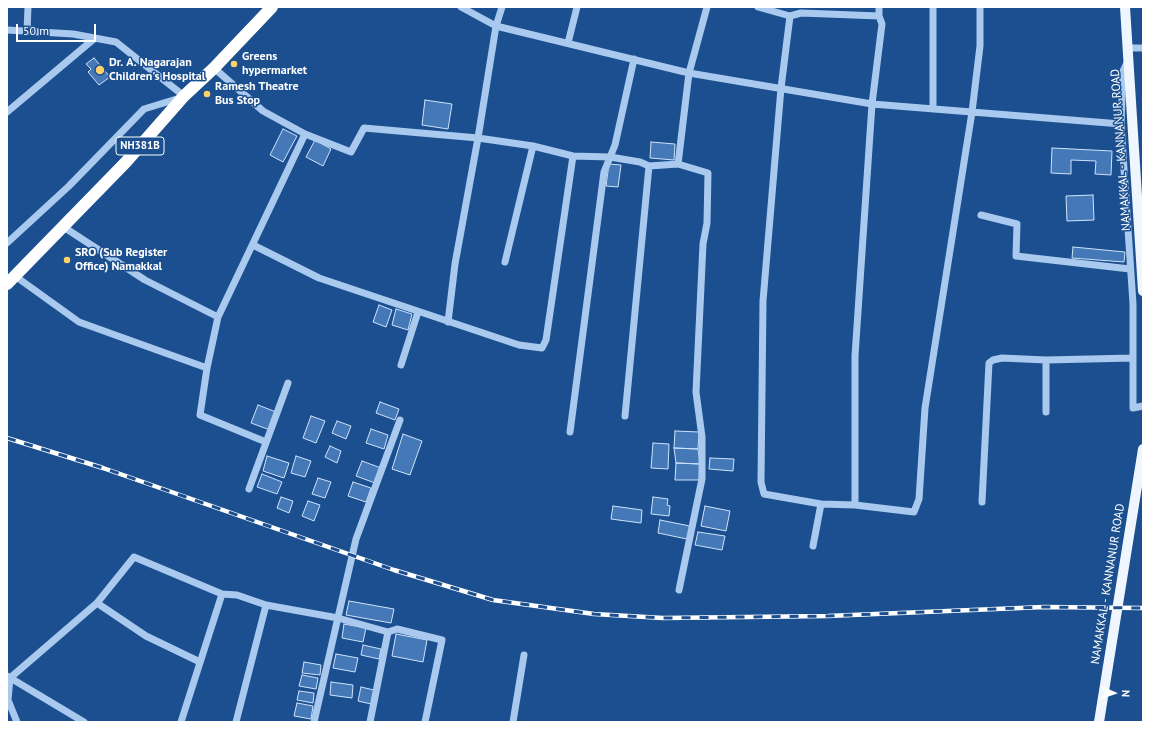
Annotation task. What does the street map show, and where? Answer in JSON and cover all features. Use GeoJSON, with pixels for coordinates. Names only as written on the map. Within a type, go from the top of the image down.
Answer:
{"type":"FeatureCollection","features":[{"type":"Feature","properties":{"kind":"highway","name":"NH381B"},"geometry":{"type":"LineString","coordinates":[[11,280],[126,162],[184,96],[214,68],[272,7]]}},
{"type":"Feature","properties":{"kind":"main road","name":"NAMAKKAL - KANNANUR ROAD"},"geometry":{"type":"LineString","coordinates":[[1125,7],[1143,291]]}},
{"type":"Feature","properties":{"kind":"main road","name":"NAMAKKAL - KANNANUR ROAD"},"geometry":{"type":"LineString","coordinates":[[1099,722],[1143,449]]}},
{"type":"Feature","properties":{"kind":"street"},"geometry":{"type":"LineString","coordinates":[[27,32],[28,7]]}},
{"type":"Feature","properties":{"kind":"street"},"geometry":{"type":"LineString","coordinates":[[461,7],[496,26],[689,73],[872,104],[1121,124]]}},
{"type":"Feature","properties":{"kind":"street"},"geometry":{"type":"LineString","coordinates":[[448,322],[455,264],[478,138],[496,26],[502,7]]}},
{"type":"Feature","properties":{"kind":"street"},"geometry":{"type":"LineString","coordinates":[[568,43],[577,7]]}},
{"type":"Feature","properties":{"kind":"street"},"geometry":{"type":"LineString","coordinates":[[678,164],[689,73],[707,7]]}},
{"type":"Feature","properties":{"kind":"street"},"geometry":{"type":"LineString","coordinates":[[758,7],[790,16],[801,13],[879,16]]}},
{"type":"Feature","properties":{"kind":"street"},"geometry":{"type":"LineString","coordinates":[[855,505],[855,356],[872,104],[882,24],[879,16],[879,7]]}},
{"type":"Feature","properties":{"kind":"street"},"geometry":{"type":"LineString","coordinates":[[933,7],[933,109]]}},
{"type":"Feature","properties":{"kind":"street"},"geometry":{"type":"LineString","coordinates":[[790,16],[780,88],[763,301],[761,482],[764,494],[821,504],[855,505],[914,512],[919,499],[925,408],[972,112],[980,46],[980,7]]}},
{"type":"Feature","properties":{"kind":"street"},"geometry":{"type":"LineString","coordinates":[[7,30],[73,34],[116,42],[184,96]]}},
{"type":"Feature","properties":{"kind":"street"},"geometry":{"type":"LineString","coordinates":[[7,112],[95,38]]}},
{"type":"Feature","properties":{"kind":"street"},"geometry":{"type":"LineString","coordinates":[[1128,48],[1143,48]]}},
{"type":"Feature","properties":{"kind":"street"},"geometry":{"type":"LineString","coordinates":[[570,432],[604,172],[614,145],[634,59]]}},
{"type":"Feature","properties":{"kind":"street"},"geometry":{"type":"LineString","coordinates":[[1129,61],[1123,71],[1121,124],[1130,269],[1134,408],[1143,406]]}},
{"type":"Feature","properties":{"kind":"street"},"geometry":{"type":"LineString","coordinates":[[214,68],[263,111],[305,134],[351,152],[364,128],[478,138],[533,146],[573,156],[610,157],[640,162],[649,166],[678,164],[708,173],[707,223],[703,244],[696,392],[702,437],[702,479],[680,590]]}},
{"type":"Feature","properties":{"kind":"street"},"geometry":{"type":"LineString","coordinates":[[7,243],[68,186],[144,109],[184,96]]}},
{"type":"Feature","properties":{"kind":"street"},"geometry":{"type":"LineString","coordinates":[[266,442],[200,415],[207,368],[218,317],[305,134]]}},
{"type":"Feature","properties":{"kind":"street"},"geometry":{"type":"LineString","coordinates":[[505,262],[533,146]]}},
{"type":"Feature","properties":{"kind":"street"},"geometry":{"type":"LineString","coordinates":[[253,245],[318,278],[518,345],[542,348],[546,340],[573,156]]}},
{"type":"Feature","properties":{"kind":"street"},"geometry":{"type":"LineString","coordinates":[[625,416],[649,166]]}},
{"type":"Feature","properties":{"kind":"street"},"geometry":{"type":"LineString","coordinates":[[981,215],[1017,224],[1016,256],[1130,269]]}},
{"type":"Feature","properties":{"kind":"street"},"geometry":{"type":"LineString","coordinates":[[62,226],[145,280],[218,317]]}},
{"type":"Feature","properties":{"kind":"street"},"geometry":{"type":"LineString","coordinates":[[11,280],[79,322],[207,368]]}},
{"type":"Feature","properties":{"kind":"street"},"geometry":{"type":"LineString","coordinates":[[401,365],[418,312]]}},
{"type":"Feature","properties":{"kind":"street"},"geometry":{"type":"LineString","coordinates":[[982,502],[989,363],[993,360],[1002,358],[1046,360],[1133,358]]}},
{"type":"Feature","properties":{"kind":"street"},"geometry":{"type":"LineString","coordinates":[[1046,360],[1046,412]]}},
{"type":"Feature","properties":{"kind":"street"},"geometry":{"type":"LineString","coordinates":[[249,489],[288,383]]}},
{"type":"Feature","properties":{"kind":"street"},"geometry":{"type":"LineString","coordinates":[[314,722],[356,539],[400,420]]}},
{"type":"Feature","properties":{"kind":"street"},"geometry":{"type":"LineString","coordinates":[[813,546],[821,504]]}},
{"type":"Feature","properties":{"kind":"street"},"geometry":{"type":"LineString","coordinates":[[8,677],[97,603],[134,557],[222,594],[237,595],[266,605],[338,618],[388,632],[397,629],[442,640],[425,722]]}},
{"type":"Feature","properties":{"kind":"street"},"geometry":{"type":"LineString","coordinates":[[181,722],[222,594]]}},
{"type":"Feature","properties":{"kind":"street"},"geometry":{"type":"LineString","coordinates":[[97,603],[146,636],[200,662]]}},
{"type":"Feature","properties":{"kind":"street"},"geometry":{"type":"LineString","coordinates":[[236,722],[266,605]]}},
{"type":"Feature","properties":{"kind":"street"},"geometry":{"type":"LineString","coordinates":[[370,722],[388,632]]}},
{"type":"Feature","properties":{"kind":"street"},"geometry":{"type":"LineString","coordinates":[[513,722],[524,655]]}},
{"type":"Feature","properties":{"kind":"street"},"geometry":{"type":"LineString","coordinates":[[8,677],[8,700],[17,722]]}},
{"type":"Feature","properties":{"kind":"street"},"geometry":{"type":"LineString","coordinates":[[8,677],[84,722]]}},
{"type":"Feature","properties":{"kind":"building"},"geometry":{"type":"Polygon","coordinates":[[[94,58],[110,77],[99,85],[88,72],[91,69],[86,64],[94,58]]]}},
{"type":"Feature","properties":{"kind":"building"},"geometry":{"type":"Polygon","coordinates":[[[425,100],[452,104],[448,129],[422,125],[425,100]]]}},
{"type":"Feature","properties":{"kind":"building"},"geometry":{"type":"Polygon","coordinates":[[[283,129],[297,136],[283,162],[270,155],[283,129]]]}},
{"type":"Feature","properties":{"kind":"building"},"geometry":{"type":"Polygon","coordinates":[[[315,140],[331,149],[323,166],[306,157],[315,140]]]}},
{"type":"Feature","properties":{"kind":"building"},"geometry":{"type":"Polygon","coordinates":[[[651,142],[675,144],[674,160],[650,158],[651,142]]]}},
{"type":"Feature","properties":{"kind":"building"},"geometry":{"type":"Polygon","coordinates":[[[1052,148],[1112,151],[1111,175],[1095,174],[1096,161],[1071,160],[1071,174],[1051,173],[1052,148]]]}},
{"type":"Feature","properties":{"kind":"building"},"geometry":{"type":"Polygon","coordinates":[[[609,164],[621,165],[618,187],[606,186],[609,164]]]}},
{"type":"Feature","properties":{"kind":"building"},"geometry":{"type":"Polygon","coordinates":[[[1093,195],[1094,220],[1067,221],[1066,196],[1093,195]]]}},
{"type":"Feature","properties":{"kind":"building"},"geometry":{"type":"Polygon","coordinates":[[[1073,247],[1125,252],[1124,262],[1072,258],[1073,247]]]}},
{"type":"Feature","properties":{"kind":"building"},"geometry":{"type":"Polygon","coordinates":[[[379,305],[392,310],[386,327],[373,322],[379,305]]]}},
{"type":"Feature","properties":{"kind":"building"},"geometry":{"type":"Polygon","coordinates":[[[396,309],[412,314],[408,330],[392,325],[396,309]]]}},
{"type":"Feature","properties":{"kind":"building"},"geometry":{"type":"Polygon","coordinates":[[[380,402],[399,409],[395,420],[376,413],[380,402]]]}},
{"type":"Feature","properties":{"kind":"building"},"geometry":{"type":"Polygon","coordinates":[[[258,405],[276,412],[270,430],[251,423],[258,405]]]}},
{"type":"Feature","properties":{"kind":"building"},"geometry":{"type":"Polygon","coordinates":[[[311,416],[325,421],[316,443],[303,438],[311,416]]]}},
{"type":"Feature","properties":{"kind":"building"},"geometry":{"type":"Polygon","coordinates":[[[337,421],[351,426],[346,439],[332,433],[337,421]]]}},
{"type":"Feature","properties":{"kind":"building"},"geometry":{"type":"Polygon","coordinates":[[[371,429],[388,435],[384,449],[366,443],[371,429]]]}},
{"type":"Feature","properties":{"kind":"building"},"geometry":{"type":"Polygon","coordinates":[[[675,431],[699,432],[698,449],[674,448],[675,431]]]}},
{"type":"Feature","properties":{"kind":"building"},"geometry":{"type":"Polygon","coordinates":[[[403,434],[422,441],[410,475],[392,469],[403,434]]]}},
{"type":"Feature","properties":{"kind":"building"},"geometry":{"type":"Polygon","coordinates":[[[653,443],[669,444],[668,469],[651,468],[653,443]]]}},
{"type":"Feature","properties":{"kind":"building"},"geometry":{"type":"Polygon","coordinates":[[[330,446],[341,451],[337,463],[325,457],[330,446]]]}},
{"type":"Feature","properties":{"kind":"building"},"geometry":{"type":"Polygon","coordinates":[[[674,448],[698,449],[700,464],[676,463],[674,448]]]}},
{"type":"Feature","properties":{"kind":"building"},"geometry":{"type":"Polygon","coordinates":[[[267,456],[289,463],[284,478],[263,471],[267,456]]]}},
{"type":"Feature","properties":{"kind":"building"},"geometry":{"type":"Polygon","coordinates":[[[296,456],[311,461],[305,477],[291,473],[296,456]]]}},
{"type":"Feature","properties":{"kind":"building"},"geometry":{"type":"Polygon","coordinates":[[[710,458],[734,459],[733,471],[709,469],[710,458]]]}},
{"type":"Feature","properties":{"kind":"building"},"geometry":{"type":"Polygon","coordinates":[[[362,461],[381,468],[375,483],[356,476],[362,461]]]}},
{"type":"Feature","properties":{"kind":"building"},"geometry":{"type":"Polygon","coordinates":[[[676,463],[700,464],[699,480],[675,480],[676,463]]]}},
{"type":"Feature","properties":{"kind":"building"},"geometry":{"type":"Polygon","coordinates":[[[262,474],[282,482],[277,494],[257,487],[262,474]]]}},
{"type":"Feature","properties":{"kind":"building"},"geometry":{"type":"Polygon","coordinates":[[[318,478],[331,482],[325,498],[312,494],[318,478]]]}},
{"type":"Feature","properties":{"kind":"building"},"geometry":{"type":"Polygon","coordinates":[[[353,482],[371,488],[366,502],[348,496],[353,482]]]}},
{"type":"Feature","properties":{"kind":"building"},"geometry":{"type":"Polygon","coordinates":[[[281,497],[293,501],[289,513],[277,508],[281,497]]]}},
{"type":"Feature","properties":{"kind":"building"},"geometry":{"type":"Polygon","coordinates":[[[653,497],[668,499],[667,505],[670,506],[669,516],[651,514],[653,497]]]}},
{"type":"Feature","properties":{"kind":"building"},"geometry":{"type":"Polygon","coordinates":[[[308,501],[320,505],[314,521],[302,516],[308,501]]]}},
{"type":"Feature","properties":{"kind":"building"},"geometry":{"type":"Polygon","coordinates":[[[613,506],[642,510],[641,523],[611,519],[613,506]]]}},
{"type":"Feature","properties":{"kind":"building"},"geometry":{"type":"Polygon","coordinates":[[[705,506],[730,511],[726,531],[701,526],[705,506]]]}},
{"type":"Feature","properties":{"kind":"building"},"geometry":{"type":"Polygon","coordinates":[[[660,520],[690,526],[687,539],[658,533],[660,520]]]}},
{"type":"Feature","properties":{"kind":"building"},"geometry":{"type":"Polygon","coordinates":[[[698,532],[725,536],[722,550],[695,545],[698,532]]]}},
{"type":"Feature","properties":{"kind":"building"},"geometry":{"type":"Polygon","coordinates":[[[349,601],[394,609],[391,623],[346,615],[349,601]]]}},
{"type":"Feature","properties":{"kind":"building"},"geometry":{"type":"Polygon","coordinates":[[[344,624],[366,628],[363,642],[342,638],[344,624]]]}},
{"type":"Feature","properties":{"kind":"building"},"geometry":{"type":"Polygon","coordinates":[[[396,634],[427,640],[423,662],[392,656],[396,634]]]}},
{"type":"Feature","properties":{"kind":"building"},"geometry":{"type":"Polygon","coordinates":[[[363,645],[381,649],[379,659],[361,655],[363,645]]]}},
{"type":"Feature","properties":{"kind":"building"},"geometry":{"type":"Polygon","coordinates":[[[336,654],[358,658],[355,672],[333,668],[336,654]]]}},
{"type":"Feature","properties":{"kind":"building"},"geometry":{"type":"Polygon","coordinates":[[[304,662],[321,665],[320,675],[302,673],[304,662]]]}},
{"type":"Feature","properties":{"kind":"building"},"geometry":{"type":"Polygon","coordinates":[[[302,675],[318,678],[316,689],[299,686],[302,675]]]}},
{"type":"Feature","properties":{"kind":"building"},"geometry":{"type":"Polygon","coordinates":[[[331,682],[353,685],[352,698],[330,695],[331,682]]]}},
{"type":"Feature","properties":{"kind":"building"},"geometry":{"type":"Polygon","coordinates":[[[361,687],[374,690],[371,704],[358,701],[361,687]]]}},
{"type":"Feature","properties":{"kind":"building"},"geometry":{"type":"Polygon","coordinates":[[[299,691],[314,693],[313,703],[297,700],[299,691]]]}},
{"type":"Feature","properties":{"kind":"building"},"geometry":{"type":"Polygon","coordinates":[[[297,703],[313,706],[311,719],[294,716],[297,703]]]}},
{"type":"Feature","properties":{"kind":"railway"},"geometry":{"type":"LineString","coordinates":[[7,438],[103,468],[394,570],[493,600],[594,614],[663,618],[828,616],[1044,607],[1143,608]]}},
{"type":"Feature","properties":{"kind":"place","name":"Greens hypermarket"},"geometry":{"type":"Point","coordinates":[234,64]}},
{"type":"Feature","properties":{"kind":"place","name":"Dr. A. Nagarajan Children's Hospital"},"geometry":{"type":"Point","coordinates":[100,70]}},
{"type":"Feature","properties":{"kind":"place","name":"Ramesh Theatre Bus Stop"},"geometry":{"type":"Point","coordinates":[207,94]}},
{"type":"Feature","properties":{"kind":"place","name":"SRO (Sub Register Office) Namakkal"},"geometry":{"type":"Point","coordinates":[67,260]}}]}
